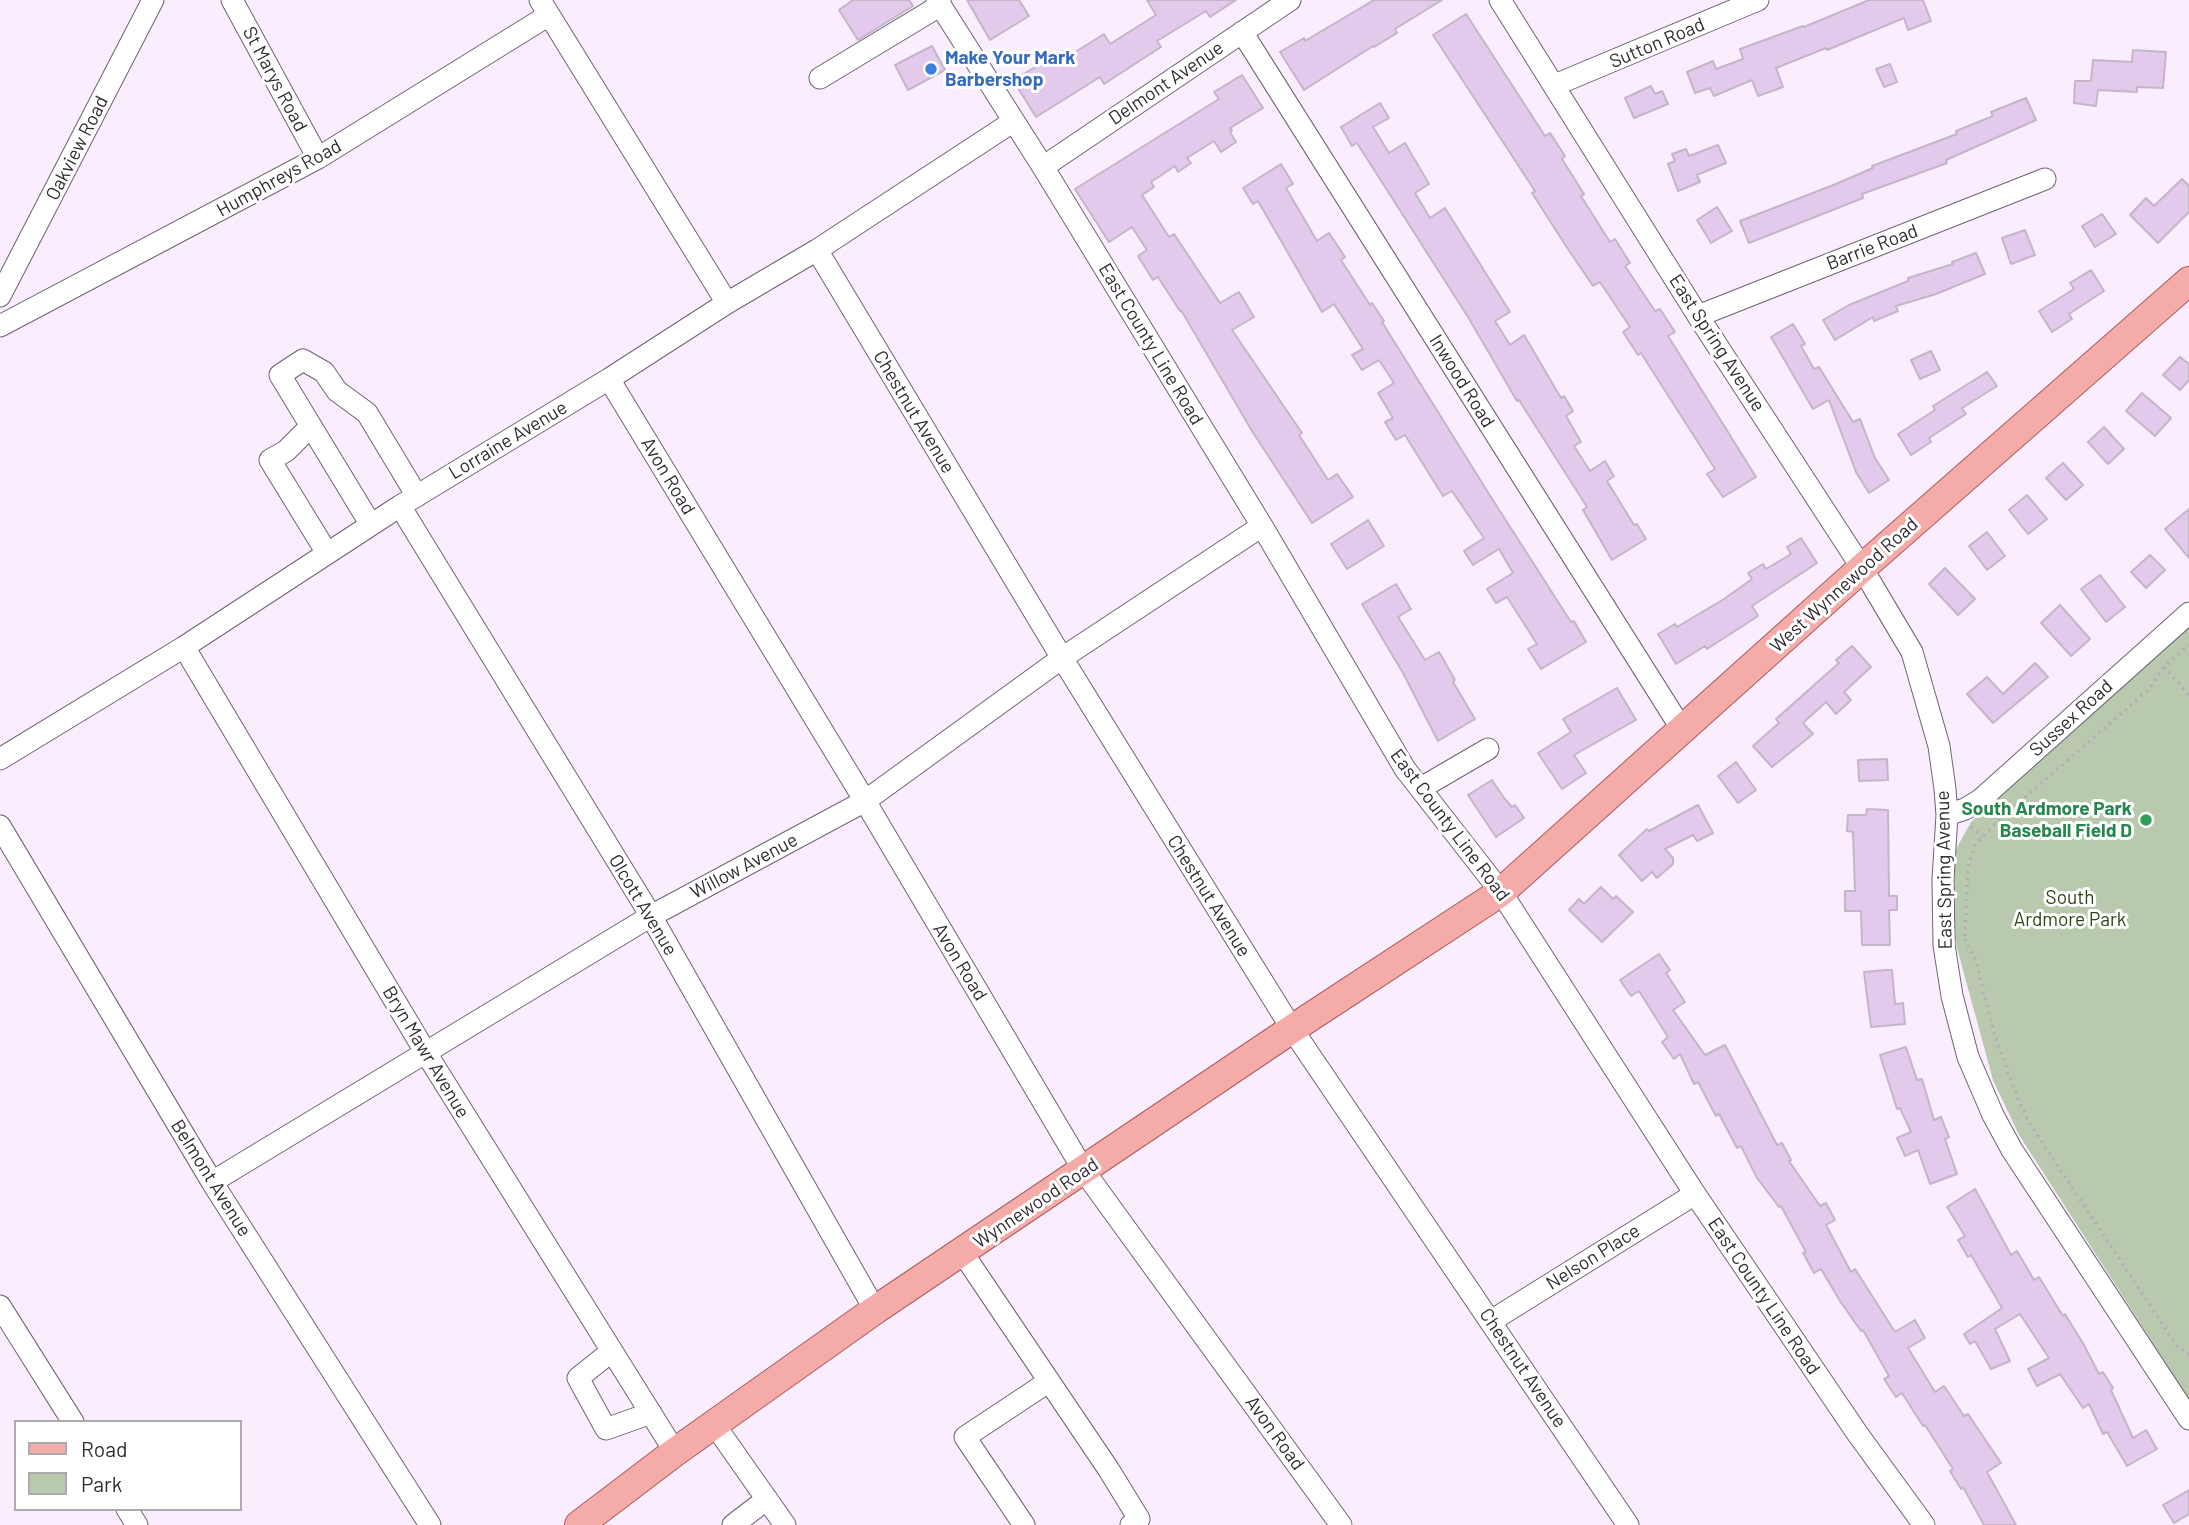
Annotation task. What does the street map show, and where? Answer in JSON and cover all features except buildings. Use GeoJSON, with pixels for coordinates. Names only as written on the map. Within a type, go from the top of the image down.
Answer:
{"type":"FeatureCollection","features":[{"type":"Feature","properties":{"kind":"main road","name":"West Wynnewood Road"},"geometry":{"type":"LineString","coordinates":[[1502,892],[1862,568],[2189,281]]}},
{"type":"Feature","properties":{"kind":"main road","name":"Wynnewood Road"},"geometry":{"type":"LineString","coordinates":[[579,1525],[714,1424],[875,1310],[1292,1029],[1502,892]]}},
{"type":"Feature","properties":{"kind":"street","name":"Oakview Road"},"geometry":{"type":"LineString","coordinates":[[0,296],[153,0]]}},
{"type":"Feature","properties":{"kind":"street","name":"St Marys Road"},"geometry":{"type":"LineString","coordinates":[[232,0],[318,158]]}},
{"type":"Feature","properties":{"kind":"street","name":"Delmont Avenue"},"geometry":{"type":"LineString","coordinates":[[1043,167],[1290,0]]}},
{"type":"Feature","properties":{"kind":"street","name":"East Spring Avenue"},"geometry":{"type":"LineString","coordinates":[[1500,0],[1698,316],[1862,568],[1912,652],[1938,746],[1947,815],[1943,879],[1944,945],[1954,1006],[1968,1057],[1993,1115],[2012,1150],[2189,1419]]}},
{"type":"Feature","properties":{"kind":"street","name":"Sutton Road"},"geometry":{"type":"LineString","coordinates":[[1555,85],[1758,0]]}},
{"type":"Feature","properties":{"kind":"street"},"geometry":{"type":"LineString","coordinates":[[820,79],[939,3]]}},
{"type":"Feature","properties":{"kind":"street","name":"East County Line Road"},"geometry":{"type":"LineString","coordinates":[[939,3],[1043,167],[1262,526],[1405,769],[1502,892],[1695,1194],[1857,1433],[1924,1525]]}},
{"type":"Feature","properties":{"kind":"street","name":"Humphreys Road"},"geometry":{"type":"LineString","coordinates":[[0,326],[318,158],[545,8]]}},
{"type":"Feature","properties":{"kind":"street"},"geometry":{"type":"LineString","coordinates":[[545,8],[727,303]]}},
{"type":"Feature","properties":{"kind":"street","name":"Inwood Road"},"geometry":{"type":"LineString","coordinates":[[1242,32],[1683,731]]}},
{"type":"Feature","properties":{"kind":"street","name":"Lorraine Avenue"},"geometry":{"type":"LineString","coordinates":[[0,759],[184,647],[408,501],[817,250],[1014,121]]}},
{"type":"Feature","properties":{"kind":"street","name":"Barrie Road"},"geometry":{"type":"LineString","coordinates":[[1698,316],[2045,179]]}},
{"type":"Feature","properties":{"kind":"street","name":"Chestnut Avenue"},"geometry":{"type":"LineString","coordinates":[[817,250],[1062,658],[1292,1029],[1628,1525]]}},
{"type":"Feature","properties":{"kind":"street","name":"Olcott Avenue"},"geometry":{"type":"LineString","coordinates":[[311,426],[280,375],[303,360],[324,372],[337,391],[366,413],[408,501],[651,916],[875,1310]]}},
{"type":"Feature","properties":{"kind":"street","name":"Avon Road"},"geometry":{"type":"LineString","coordinates":[[609,379],[865,801],[1084,1171],[1341,1525]]}},
{"type":"Feature","properties":{"kind":"street"},"geometry":{"type":"LineString","coordinates":[[327,553],[270,460],[286,451],[311,426],[371,525]]}},
{"type":"Feature","properties":{"kind":"street","name":"Willow Avenue"},"geometry":{"type":"LineString","coordinates":[[212,1182],[651,916],[865,801],[1062,658],[1262,526]]}},
{"type":"Feature","properties":{"kind":"street","name":"Sussex Road"},"geometry":{"type":"LineString","coordinates":[[1947,815],[1980,800],[2189,613]]}},
{"type":"Feature","properties":{"kind":"street","name":"Bryn Mawr Avenue"},"geometry":{"type":"LineString","coordinates":[[184,647],[426,1053],[676,1452]]}},
{"type":"Feature","properties":{"kind":"street"},"geometry":{"type":"LineString","coordinates":[[1421,788],[1488,749]]}},
{"type":"Feature","properties":{"kind":"street","name":"Belmont Avenue"},"geometry":{"type":"LineString","coordinates":[[0,826],[212,1182],[430,1525]]}},
{"type":"Feature","properties":{"kind":"street","name":"Nelson Place"},"geometry":{"type":"LineString","coordinates":[[1491,1321],[1695,1194]]}},
{"type":"Feature","properties":{"kind":"street"},"geometry":{"type":"LineString","coordinates":[[962,1252],[1142,1523]]}},
{"type":"Feature","properties":{"kind":"street"},"geometry":{"type":"LineString","coordinates":[[0,1306],[72,1420]]}},
{"type":"Feature","properties":{"kind":"street"},"geometry":{"type":"LineString","coordinates":[[612,1351],[578,1378],[606,1429],[651,1413]]}},
{"type":"Feature","properties":{"kind":"street"},"geometry":{"type":"LineString","coordinates":[[1024,1525],[965,1437],[1048,1382]]}},
{"type":"Feature","properties":{"kind":"street"},"geometry":{"type":"LineString","coordinates":[[714,1424],[785,1525]]}},
{"type":"Feature","properties":{"kind":"street"},"geometry":{"type":"LineString","coordinates":[[733,1525],[767,1499]]}},
{"type":"Feature","properties":{"kind":"path"},"geometry":{"type":"LineString","coordinates":[[2189,645],[2164,667],[2149,689],[1982,836],[1969,858],[1964,941],[1976,961],[1994,1037],[2030,1124],[2177,1346],[2189,1355]]}},
{"type":"Feature","properties":{"kind":"path"},"geometry":{"type":"LineString","coordinates":[[2148,650],[2189,695]]}},
{"type":"Feature","properties":{"kind":"path"},"geometry":{"type":"LineString","coordinates":[[1969,826],[1982,836]]}},
{"type":"Feature","properties":{"kind":"green space","name":"South Ardmore Park"},"geometry":{"type":"Polygon","coordinates":[[[2189,627],[2189,1399],[2019,1135],[1993,1080],[1953,925],[1955,851],[1971,822],[2189,627]]]}},
{"type":"Feature","properties":{"kind":"place","name":"Make Your Mark Barbershop"},"geometry":{"type":"Point","coordinates":[931,69]}},
{"type":"Feature","properties":{"kind":"place","name":"South Ardmore Park Baseball Field D"},"geometry":{"type":"Point","coordinates":[2146,820]}}]}
